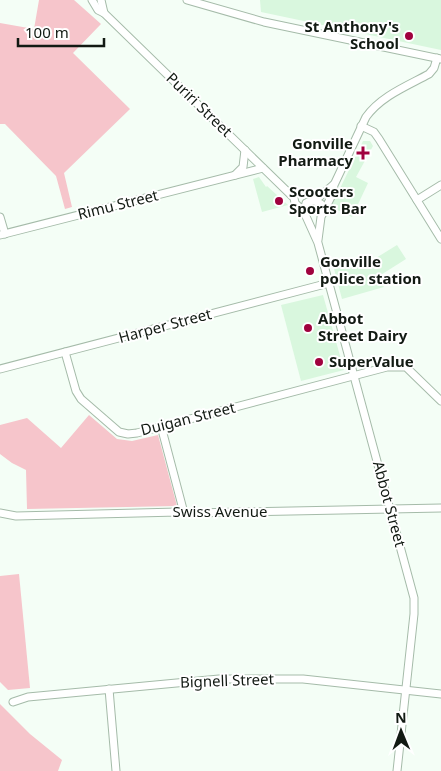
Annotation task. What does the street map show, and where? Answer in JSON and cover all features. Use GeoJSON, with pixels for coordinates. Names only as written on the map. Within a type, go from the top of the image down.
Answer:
{"type":"FeatureCollection","features":[{"type":"Feature","properties":{"kind":"street","name":"Puriri Street"},"geometry":{"type":"LineString","coordinates":[[92,0],[98,10],[104,13],[294,198],[295,203],[304,213]]}},
{"type":"Feature","properties":{"kind":"street"},"geometry":{"type":"LineString","coordinates":[[101,0],[104,13]]}},
{"type":"Feature","properties":{"kind":"street"},"geometry":{"type":"LineString","coordinates":[[187,0],[264,22],[439,58]]}},
{"type":"Feature","properties":{"kind":"street","name":"Abbot Street"},"geometry":{"type":"LineString","coordinates":[[318,243],[322,213],[369,112],[378,103],[432,71],[439,58]]}},
{"type":"Feature","properties":{"kind":"street"},"geometry":{"type":"LineString","coordinates":[[361,126],[376,134],[441,239]]}},
{"type":"Feature","properties":{"kind":"street"},"geometry":{"type":"LineString","coordinates":[[235,175],[243,167],[245,150]]}},
{"type":"Feature","properties":{"kind":"street","name":"Rimu Street"},"geometry":{"type":"LineString","coordinates":[[2,234],[264,168]]}},
{"type":"Feature","properties":{"kind":"street"},"geometry":{"type":"LineString","coordinates":[[294,198],[299,198],[312,201],[321,204],[322,213],[312,220],[304,213],[304,206],[312,201],[334,185]]}},
{"type":"Feature","properties":{"kind":"street"},"geometry":{"type":"LineString","coordinates":[[417,200],[441,185]]}},
{"type":"Feature","properties":{"kind":"street","name":"Abbot Street"},"geometry":{"type":"LineString","coordinates":[[304,213],[318,243],[414,598],[414,614],[397,771]]}},
{"type":"Feature","properties":{"kind":"street"},"geometry":{"type":"LineString","coordinates":[[0,217],[2,234]]}},
{"type":"Feature","properties":{"kind":"street","name":"Harper Street"},"geometry":{"type":"LineString","coordinates":[[0,369],[329,283]]}},
{"type":"Feature","properties":{"kind":"street","name":"Duigan Street"},"geometry":{"type":"LineString","coordinates":[[65,352],[76,391],[81,399],[115,429],[128,434],[387,368],[406,367],[441,401]]}},
{"type":"Feature","properties":{"kind":"street"},"geometry":{"type":"LineString","coordinates":[[161,426],[184,513]]}},
{"type":"Feature","properties":{"kind":"street","name":"Swiss Avenue"},"geometry":{"type":"LineString","coordinates":[[0,513],[16,516],[441,508]]}},
{"type":"Feature","properties":{"kind":"street","name":"Bignell Street"},"geometry":{"type":"LineString","coordinates":[[13,702],[28,697],[228,679],[303,679],[441,694]]}},
{"type":"Feature","properties":{"kind":"street"},"geometry":{"type":"LineString","coordinates":[[108,690],[116,771]]}},
{"type":"Feature","properties":{"kind":"shaded area"},"geometry":{"type":"Polygon","coordinates":[[[39,0],[74,0],[101,24],[73,53],[130,109],[64,173],[72,207],[65,209],[56,176],[5,124],[0,124],[0,23],[34,29],[39,0]]]}},
{"type":"Feature","properties":{"kind":"shaded area","name":"St Anthony's School"},"geometry":{"type":"Polygon","coordinates":[[[260,0],[441,0],[441,50],[261,12],[260,0]]]}},
{"type":"Feature","properties":{"kind":"shaded area"},"geometry":{"type":"Polygon","coordinates":[[[363,141],[370,141],[373,146],[356,177],[368,183],[352,217],[331,207],[363,141]]]}},
{"type":"Feature","properties":{"kind":"shaded area"},"geometry":{"type":"Polygon","coordinates":[[[259,177],[266,187],[288,205],[262,212],[253,179],[259,177]]]}},
{"type":"Feature","properties":{"kind":"shaded area"},"geometry":{"type":"Polygon","coordinates":[[[397,245],[406,259],[376,278],[384,287],[342,299],[333,265],[356,259],[363,266],[397,245]]]}},
{"type":"Feature","properties":{"kind":"shaded area"},"geometry":{"type":"Polygon","coordinates":[[[323,295],[344,370],[301,381],[281,305],[323,295]]]}},
{"type":"Feature","properties":{"kind":"shaded area"},"geometry":{"type":"Polygon","coordinates":[[[89,415],[117,439],[132,441],[158,435],[177,506],[27,509],[26,470],[0,454],[0,425],[27,418],[61,448],[89,415]]]}},
{"type":"Feature","properties":{"kind":"shaded area"},"geometry":{"type":"Polygon","coordinates":[[[19,574],[30,688],[8,690],[0,682],[0,576],[19,574]]]}},
{"type":"Feature","properties":{"kind":"shaded area"},"geometry":{"type":"Polygon","coordinates":[[[0,704],[30,734],[62,760],[58,771],[0,771],[0,704]]]}},
{"type":"Feature","properties":{"kind":"place","name":"St Anthony's School"},"geometry":{"type":"Point","coordinates":[409,36]}},
{"type":"Feature","properties":{"kind":"place","name":"Gonville Pharmacy"},"geometry":{"type":"Point","coordinates":[363,153]}},
{"type":"Feature","properties":{"kind":"place","name":"Scooters Sports Bar"},"geometry":{"type":"Point","coordinates":[279,201]}},
{"type":"Feature","properties":{"kind":"place","name":"Gonville police station"},"geometry":{"type":"Point","coordinates":[310,271]}},
{"type":"Feature","properties":{"kind":"place","name":"Abbot Street Dairy"},"geometry":{"type":"Point","coordinates":[308,328]}},
{"type":"Feature","properties":{"kind":"place","name":"SuperValue"},"geometry":{"type":"Point","coordinates":[319,362]}}]}
